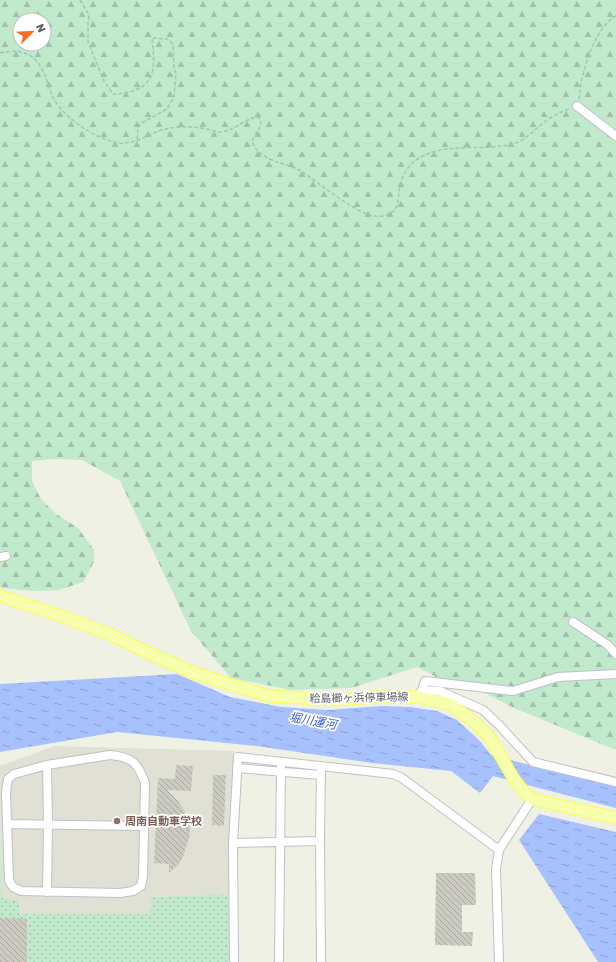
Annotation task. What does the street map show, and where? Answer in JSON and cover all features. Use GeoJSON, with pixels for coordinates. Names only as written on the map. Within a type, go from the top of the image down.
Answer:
{"type":"FeatureCollection","features":[{"type":"Feature","properties":{"kind":"main road","name":"粭島櫛ヶ浜停車場線"},"geometry":{"type":"LineString","coordinates":[[0,596],[64,617],[109,634],[194,673],[269,696],[336,700],[420,694],[450,704],[477,724],[490,738],[514,779],[528,796]]}},
{"type":"Feature","properties":{"kind":"main road"},"geometry":{"type":"LineString","coordinates":[[528,796],[616,818]]}},
{"type":"Feature","properties":{"kind":"street"},"geometry":{"type":"LineString","coordinates":[[577,106],[616,136]]}},
{"type":"Feature","properties":{"kind":"street"},"geometry":{"type":"LineString","coordinates":[[573,622],[608,645],[616,654]]}},
{"type":"Feature","properties":{"kind":"street"},"geometry":{"type":"LineString","coordinates":[[616,674],[558,676],[513,691],[425,681],[420,694],[440,691],[483,710],[533,762],[616,782]]}},
{"type":"Feature","properties":{"kind":"street"},"geometry":{"type":"LineString","coordinates":[[110,755],[121,756],[131,760],[140,768],[145,783],[143,877],[141,886],[133,891],[120,893],[21,891],[13,887],[9,880],[6,824],[6,793],[8,779],[14,774],[47,765],[110,755]]}},
{"type":"Feature","properties":{"kind":"street"},"geometry":{"type":"LineString","coordinates":[[234,962],[233,843],[238,757],[281,762],[321,771]]}},
{"type":"Feature","properties":{"kind":"street"},"geometry":{"type":"LineString","coordinates":[[279,962],[281,762]]}},
{"type":"Feature","properties":{"kind":"street"},"geometry":{"type":"LineString","coordinates":[[47,765],[47,892]]}},
{"type":"Feature","properties":{"kind":"street"},"geometry":{"type":"LineString","coordinates":[[237,768],[280,772],[321,771],[392,774],[402,778],[499,850]]}},
{"type":"Feature","properties":{"kind":"street"},"geometry":{"type":"LineString","coordinates":[[321,771],[321,962]]}},
{"type":"Feature","properties":{"kind":"street"},"geometry":{"type":"LineString","coordinates":[[499,962],[496,868],[499,850],[528,796]]}},
{"type":"Feature","properties":{"kind":"street"},"geometry":{"type":"LineString","coordinates":[[6,824],[144,826]]}},
{"type":"Feature","properties":{"kind":"street"},"geometry":{"type":"LineString","coordinates":[[233,843],[320,841]]}},
{"type":"Feature","properties":{"kind":"path"},"geometry":{"type":"LineString","coordinates":[[80,0],[89,15],[88,42],[104,81],[113,94],[133,92],[146,82],[152,73],[152,38],[167,39],[173,44],[174,68],[176,73],[174,97],[167,109],[142,123],[138,128],[137,141]]}},
{"type":"Feature","properties":{"kind":"path"},"geometry":{"type":"LineString","coordinates":[[0,53],[13,51],[21,52],[33,57],[40,63],[60,109],[92,133],[119,143],[137,141],[161,130],[180,127],[190,126],[220,132],[229,130],[251,118],[257,117],[261,124],[252,141],[254,147],[260,153],[300,170],[324,188],[365,214],[373,217],[381,217],[391,214],[395,210],[398,203],[400,184],[403,175],[416,160],[428,154],[439,151],[472,147],[503,146],[517,143],[526,139],[544,122],[577,106],[583,73],[592,49],[601,31],[609,21],[616,16]]}},
{"type":"Feature","properties":{"kind":"shaded area","name":"周南自動車学校"},"geometry":{"type":"Polygon","coordinates":[[[54,746],[234,751],[233,894],[151,897],[150,914],[20,914],[1,898],[0,766],[54,746]]]}},
{"type":"Feature","properties":{"kind":"green space"},"geometry":{"type":"Polygon","coordinates":[[[0,0],[616,0],[616,750],[514,708],[467,684],[444,681],[417,667],[351,688],[291,690],[231,678],[191,631],[120,481],[82,460],[54,459],[32,461],[32,481],[41,499],[55,513],[78,528],[94,550],[94,562],[83,582],[59,590],[35,591],[0,588],[0,0]]]}},
{"type":"Feature","properties":{"kind":"green space"},"geometry":{"type":"Polygon","coordinates":[[[0,800],[1,898],[18,900],[20,914],[150,914],[151,897],[233,894],[234,962],[0,962],[0,800]]]}},
{"type":"Feature","properties":{"kind":"water","name":"堀川運河"},"geometry":{"type":"Polygon","coordinates":[[[177,674],[230,697],[281,707],[327,710],[382,706],[410,707],[437,711],[457,720],[480,741],[491,755],[616,787],[616,808],[493,776],[480,793],[451,771],[372,763],[257,746],[117,732],[0,752],[0,684],[177,674]]]}},
{"type":"Feature","properties":{"kind":"water"},"geometry":{"type":"Polygon","coordinates":[[[539,814],[616,832],[616,962],[598,962],[519,840],[539,814]]]}},
{"type":"Feature","properties":{"kind":"building"},"geometry":{"type":"Polygon","coordinates":[[[176,765],[193,766],[191,791],[167,790],[178,801],[184,810],[188,818],[190,828],[189,838],[183,857],[178,865],[169,873],[169,864],[154,863],[158,778],[175,779],[176,765]]]}},
{"type":"Feature","properties":{"kind":"building"},"geometry":{"type":"Polygon","coordinates":[[[213,775],[226,775],[224,826],[212,825],[213,775]]]}},
{"type":"Feature","properties":{"kind":"building"},"geometry":{"type":"Polygon","coordinates":[[[436,873],[475,873],[476,905],[462,905],[462,932],[473,932],[472,946],[435,945],[436,873]]]}},
{"type":"Feature","properties":{"kind":"building"},"geometry":{"type":"Polygon","coordinates":[[[0,918],[27,919],[27,962],[0,962],[0,918]]]}},
{"type":"Feature","properties":{"kind":"place","name":"周南自動車学校"},"geometry":{"type":"Point","coordinates":[117,821]}}]}
